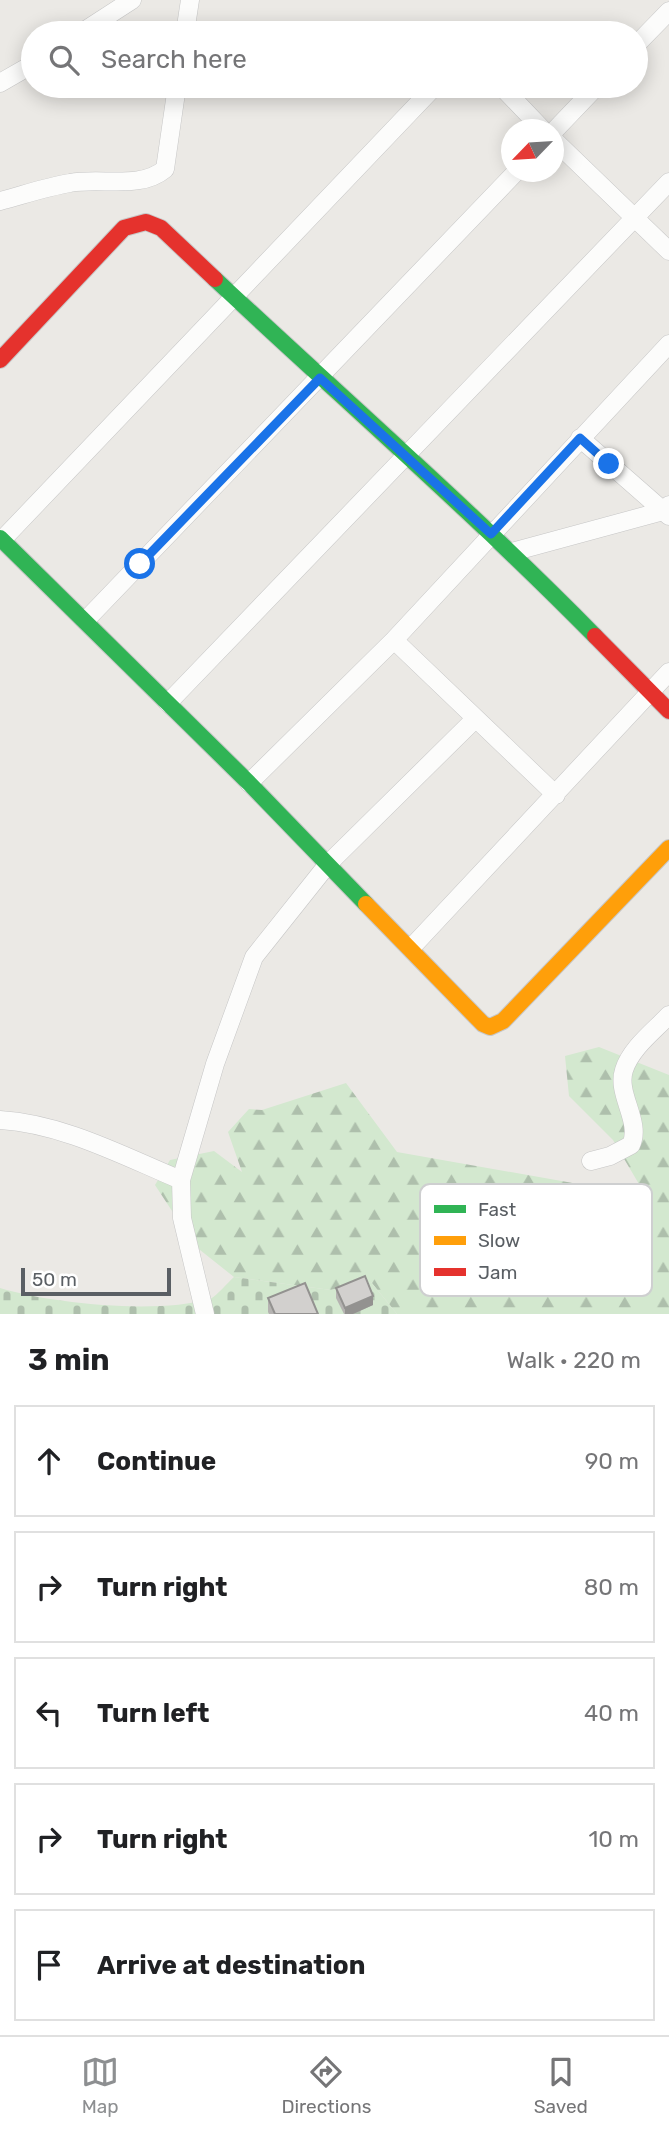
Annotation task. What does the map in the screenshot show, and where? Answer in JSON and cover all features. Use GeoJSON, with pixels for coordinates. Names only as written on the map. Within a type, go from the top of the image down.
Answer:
{"type":"FeatureCollection","features":[{"type":"Feature","properties":{"kind":"street"},"geometry":{"type":"LineString","coordinates":[[92,21],[105,7],[132,0]]}},
{"type":"Feature","properties":{"kind":"street"},"geometry":{"type":"LineString","coordinates":[[187,21],[190,0]]}},
{"type":"Feature","properties":{"kind":"street"},"geometry":{"type":"LineString","coordinates":[[648,32],[669,10]]}},
{"type":"Feature","properties":{"kind":"street"},"geometry":{"type":"LineString","coordinates":[[0,83],[21,71]]}},
{"type":"Feature","properties":{"kind":"street"},"geometry":{"type":"LineString","coordinates":[[0,201],[69,183],[98,179],[137,182],[156,177],[165,169],[175,98]]}},
{"type":"Feature","properties":{"kind":"street"},"geometry":{"type":"LineString","coordinates":[[423,98],[1,539],[249,783],[483,1024],[497,1025],[669,848]]}},
{"type":"Feature","properties":{"kind":"street"},"geometry":{"type":"LineString","coordinates":[[512,98],[532,119]]}},
{"type":"Feature","properties":{"kind":"street"},"geometry":{"type":"LineString","coordinates":[[564,121],[586,98]]}},
{"type":"Feature","properties":{"kind":"street"},"geometry":{"type":"LineString","coordinates":[[564,150],[669,251]]}},
{"type":"Feature","properties":{"kind":"street"},"geometry":{"type":"LineString","coordinates":[[86,620],[506,182]]}},
{"type":"Feature","properties":{"kind":"street"},"geometry":{"type":"LineString","coordinates":[[168,703],[669,182]]}},
{"type":"Feature","properties":{"kind":"street"},"geometry":{"type":"LineString","coordinates":[[0,360],[124,228],[146,222],[161,228],[404,456],[513,552],[669,710]]}},
{"type":"Feature","properties":{"kind":"street"},"geometry":{"type":"LineString","coordinates":[[249,783],[394,640],[669,344]]}},
{"type":"Feature","properties":{"kind":"street"},"geometry":{"type":"LineString","coordinates":[[580,438],[667,511]]}},
{"type":"Feature","properties":{"kind":"street"},"geometry":{"type":"LineString","coordinates":[[513,552],[667,511]]}},
{"type":"Feature","properties":{"kind":"street"},"geometry":{"type":"LineString","coordinates":[[394,640],[556,796]]}},
{"type":"Feature","properties":{"kind":"street"},"geometry":{"type":"LineString","coordinates":[[411,948],[556,796],[669,672]]}},
{"type":"Feature","properties":{"kind":"street"},"geometry":{"type":"LineString","coordinates":[[205,1314],[182,1218],[181,1180],[215,1064],[254,957],[328,864],[475,719]]}},
{"type":"Feature","properties":{"kind":"street"},"geometry":{"type":"LineString","coordinates":[[591,1161],[610,1156],[631,1145],[631,1118],[625,1100],[623,1072],[631,1055],[669,1015]]}},
{"type":"Feature","properties":{"kind":"street"},"geometry":{"type":"LineString","coordinates":[[0,1120],[29,1122],[85,1140],[181,1180]]}},
{"type":"Feature","properties":{"kind":"green space"},"geometry":{"type":"Polygon","coordinates":[[[599,1047],[669,1075],[669,1314],[397,1314],[371,1282],[331,1290],[234,1277],[195,1246],[155,1185],[170,1160],[214,1151],[242,1172],[228,1132],[249,1109],[262,1110],[346,1083],[397,1152],[578,1184],[420,1184],[420,1296],[652,1296],[652,1184],[639,1184],[613,1140],[569,1096],[565,1056],[599,1047]]]}},
{"type":"Feature","properties":{"kind":"green space"},"geometry":{"type":"Polygon","coordinates":[[[234,1277],[331,1290],[371,1282],[397,1314],[0,1314],[0,1288],[48,1299],[105,1305],[162,1306],[210,1299],[234,1277]]]}},
{"type":"Feature","properties":{"kind":"building"},"geometry":{"type":"Polygon","coordinates":[[[365,1276],[373,1296],[345,1308],[336,1288],[365,1276]]]}},
{"type":"Feature","properties":{"kind":"building"},"geometry":{"type":"Polygon","coordinates":[[[305,1283],[318,1314],[275,1314],[268,1298],[305,1283]]]}},
{"type":"Feature","properties":{"kind":"traffic: fast"},"geometry":{"type":"LineString","coordinates":[[215,279],[455,500],[595,636]]}},
{"type":"Feature","properties":{"kind":"traffic: fast"},"geometry":{"type":"LineString","coordinates":[[0,538],[249,783],[366,904]]}},
{"type":"Feature","properties":{"kind":"traffic: slow"},"geometry":{"type":"LineString","coordinates":[[366,904],[483,1024],[490,1027],[503,1021],[669,848]]}},
{"type":"Feature","properties":{"kind":"traffic: jam"},"geometry":{"type":"LineString","coordinates":[[0,360],[124,228],[146,222],[161,228],[215,279]]}},
{"type":"Feature","properties":{"kind":"traffic: jam"},"geometry":{"type":"LineString","coordinates":[[595,636],[669,711]]}},
{"type":"Feature","properties":{"kind":"route"},"geometry":{"type":"LineString","coordinates":[[140,564],[320,378],[491,534],[580,438],[609,464]]}}]}
